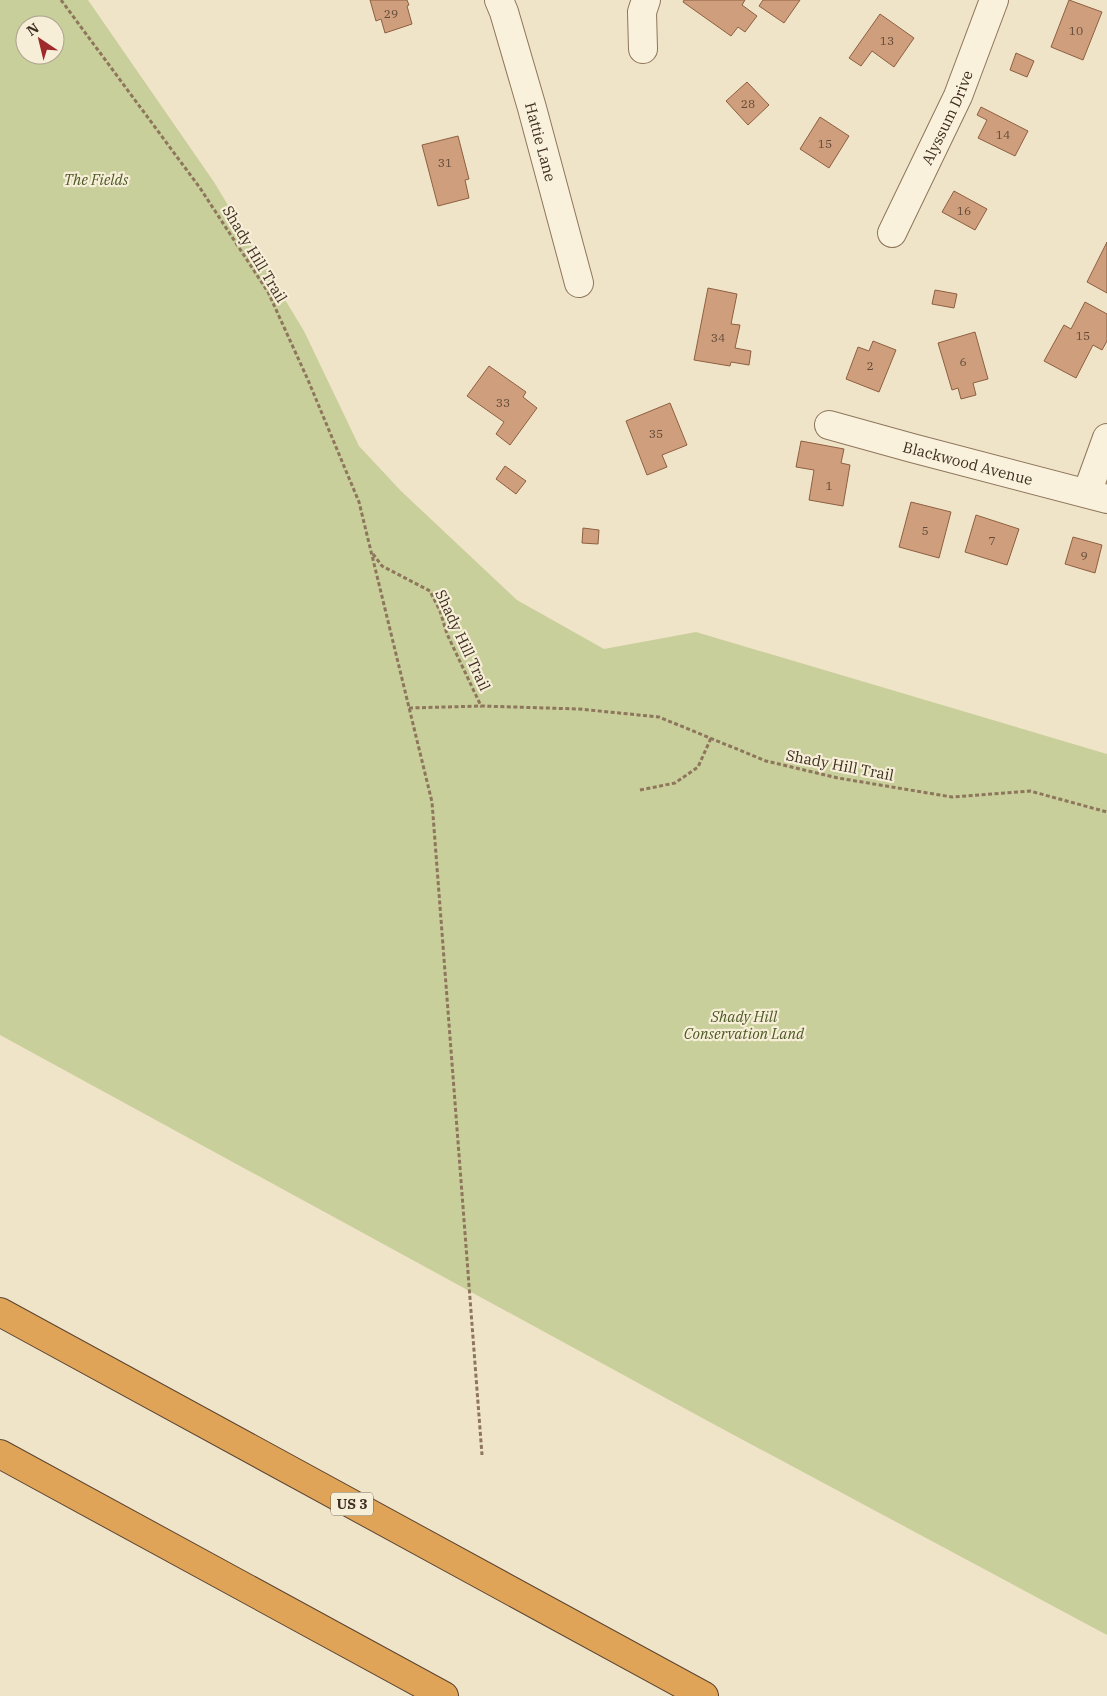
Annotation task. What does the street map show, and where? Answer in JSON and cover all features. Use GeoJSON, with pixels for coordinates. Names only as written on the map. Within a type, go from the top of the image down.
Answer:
{"type":"FeatureCollection","features":[{"type":"Feature","properties":{"kind":"highway","name":"US 3"},"geometry":{"type":"LineString","coordinates":[[0,1312],[704,1696]]}},
{"type":"Feature","properties":{"kind":"highway"},"geometry":{"type":"LineString","coordinates":[[0,1454],[444,1696]]}},
{"type":"Feature","properties":{"kind":"street","name":"Hattie Lane"},"geometry":{"type":"LineString","coordinates":[[499,0],[532,108],[579,283]]}},
{"type":"Feature","properties":{"kind":"street"},"geometry":{"type":"LineString","coordinates":[[643,49],[642,12],[646,0]]}},
{"type":"Feature","properties":{"kind":"street","name":"Alyssum Drive"},"geometry":{"type":"LineString","coordinates":[[892,233],[958,96],[994,0]]}},
{"type":"Feature","properties":{"kind":"street","name":"Blackwood Avenue"},"geometry":{"type":"LineString","coordinates":[[829,425],[1097,496]]}},
{"type":"Feature","properties":{"kind":"street"},"geometry":{"type":"LineString","coordinates":[[1097,496],[1107,438]]}},
{"type":"Feature","properties":{"kind":"path","name":"Shady Hill Trail"},"geometry":{"type":"LineString","coordinates":[[60,0],[200,188],[268,292],[308,380],[359,502],[371,551],[382,566],[430,591],[440,611],[447,634],[481,706],[579,710],[659,718],[766,761],[838,778],[952,796],[1030,791],[1107,812]]}},
{"type":"Feature","properties":{"kind":"path"},"geometry":{"type":"LineString","coordinates":[[371,551],[432,802],[482,1455]]}},
{"type":"Feature","properties":{"kind":"path"},"geometry":{"type":"LineString","coordinates":[[409,708],[481,706]]}},
{"type":"Feature","properties":{"kind":"path"},"geometry":{"type":"LineString","coordinates":[[640,790],[675,783],[698,767],[711,738]]}},
{"type":"Feature","properties":{"kind":"green space","name":"Shady Hill Conservation Land"},"geometry":{"type":"Polygon","coordinates":[[[0,0],[88,0],[214,182],[304,331],[359,446],[401,491],[517,600],[604,649],[696,632],[1107,754],[1107,1635],[704,1419],[0,1035],[0,0]]]}},
{"type":"Feature","properties":{"kind":"building"},"geometry":{"type":"Polygon","coordinates":[[[370,0],[407,0],[412,24],[385,33],[381,19],[376,21],[370,0]]]}},
{"type":"Feature","properties":{"kind":"building"},"geometry":{"type":"Polygon","coordinates":[[[684,0],[745,0],[742,5],[757,16],[745,32],[738,27],[731,36],[683,2],[684,0]]]}},
{"type":"Feature","properties":{"kind":"building"},"geometry":{"type":"Polygon","coordinates":[[[763,0],[800,0],[784,23],[759,6],[763,0]]]}},
{"type":"Feature","properties":{"kind":"building"},"geometry":{"type":"Polygon","coordinates":[[[1069,0],[1102,12],[1083,60],[1051,47],[1069,0]]]}},
{"type":"Feature","properties":{"kind":"building"},"geometry":{"type":"Polygon","coordinates":[[[880,14],[914,38],[894,67],[872,51],[861,66],[849,58],[880,14]]]}},
{"type":"Feature","properties":{"kind":"building"},"geometry":{"type":"Polygon","coordinates":[[[1016,53],[1034,61],[1027,77],[1010,70],[1016,53]]]}},
{"type":"Feature","properties":{"kind":"building"},"geometry":{"type":"Polygon","coordinates":[[[747,82],[769,105],[748,125],[726,101],[747,82]]]}},
{"type":"Feature","properties":{"kind":"building"},"geometry":{"type":"Polygon","coordinates":[[[981,107],[1028,131],[1015,156],[978,138],[987,120],[977,115],[981,107]]]}},
{"type":"Feature","properties":{"kind":"building"},"geometry":{"type":"Polygon","coordinates":[[[820,117],[849,136],[829,168],[800,149],[820,117]]]}},
{"type":"Feature","properties":{"kind":"building"},"geometry":{"type":"Polygon","coordinates":[[[458,136],[469,179],[465,180],[469,198],[438,206],[422,145],[458,136]]]}},
{"type":"Feature","properties":{"kind":"building"},"geometry":{"type":"Polygon","coordinates":[[[954,191],[987,209],[975,230],[942,212],[954,191]]]}},
{"type":"Feature","properties":{"kind":"building"},"geometry":{"type":"Polygon","coordinates":[[[1107,242],[1107,293],[1087,282],[1107,242]]]}},
{"type":"Feature","properties":{"kind":"building"},"geometry":{"type":"Polygon","coordinates":[[[708,288],[737,294],[731,324],[740,325],[735,348],[751,351],[749,365],[731,362],[730,366],[694,360],[708,288]]]}},
{"type":"Feature","properties":{"kind":"building"},"geometry":{"type":"Polygon","coordinates":[[[935,290],[957,294],[954,308],[932,304],[935,290]]]}},
{"type":"Feature","properties":{"kind":"building"},"geometry":{"type":"Polygon","coordinates":[[[1085,302],[1107,314],[1107,341],[1102,350],[1093,345],[1076,378],[1044,361],[1064,325],[1071,329],[1085,302]]]}},
{"type":"Feature","properties":{"kind":"building"},"geometry":{"type":"Polygon","coordinates":[[[975,332],[988,379],[973,383],[976,395],[961,399],[958,388],[952,390],[938,343],[975,332]]]}},
{"type":"Feature","properties":{"kind":"building"},"geometry":{"type":"Polygon","coordinates":[[[873,341],[896,350],[879,392],[846,379],[858,347],[869,351],[873,341]]]}},
{"type":"Feature","properties":{"kind":"building"},"geometry":{"type":"Polygon","coordinates":[[[489,366],[526,392],[523,397],[537,408],[510,445],[496,434],[504,422],[467,396],[489,366]]]}},
{"type":"Feature","properties":{"kind":"building"},"geometry":{"type":"Polygon","coordinates":[[[670,403],[687,445],[662,455],[667,467],[647,475],[626,421],[670,403]]]}},
{"type":"Feature","properties":{"kind":"building"},"geometry":{"type":"Polygon","coordinates":[[[801,441],[844,449],[841,463],[850,465],[843,506],[809,500],[814,470],[796,467],[801,441]]]}},
{"type":"Feature","properties":{"kind":"building"},"geometry":{"type":"Polygon","coordinates":[[[505,466],[526,481],[516,494],[496,479],[505,466]]]}},
{"type":"Feature","properties":{"kind":"building"},"geometry":{"type":"Polygon","coordinates":[[[911,502],[951,512],[939,558],[899,547],[911,502]]]}},
{"type":"Feature","properties":{"kind":"building"},"geometry":{"type":"Polygon","coordinates":[[[976,515],[1019,529],[1007,565],[965,552],[976,515]]]}},
{"type":"Feature","properties":{"kind":"building"},"geometry":{"type":"Polygon","coordinates":[[[583,528],[599,530],[598,544],[582,543],[583,528]]]}},
{"type":"Feature","properties":{"kind":"building"},"geometry":{"type":"Polygon","coordinates":[[[1073,537],[1102,545],[1095,573],[1065,564],[1073,537]]]}},
{"type":"Feature","properties":{"kind":"park label","name":"The Fields"},"geometry":{"type":"Point","coordinates":[96,179]}}]}
